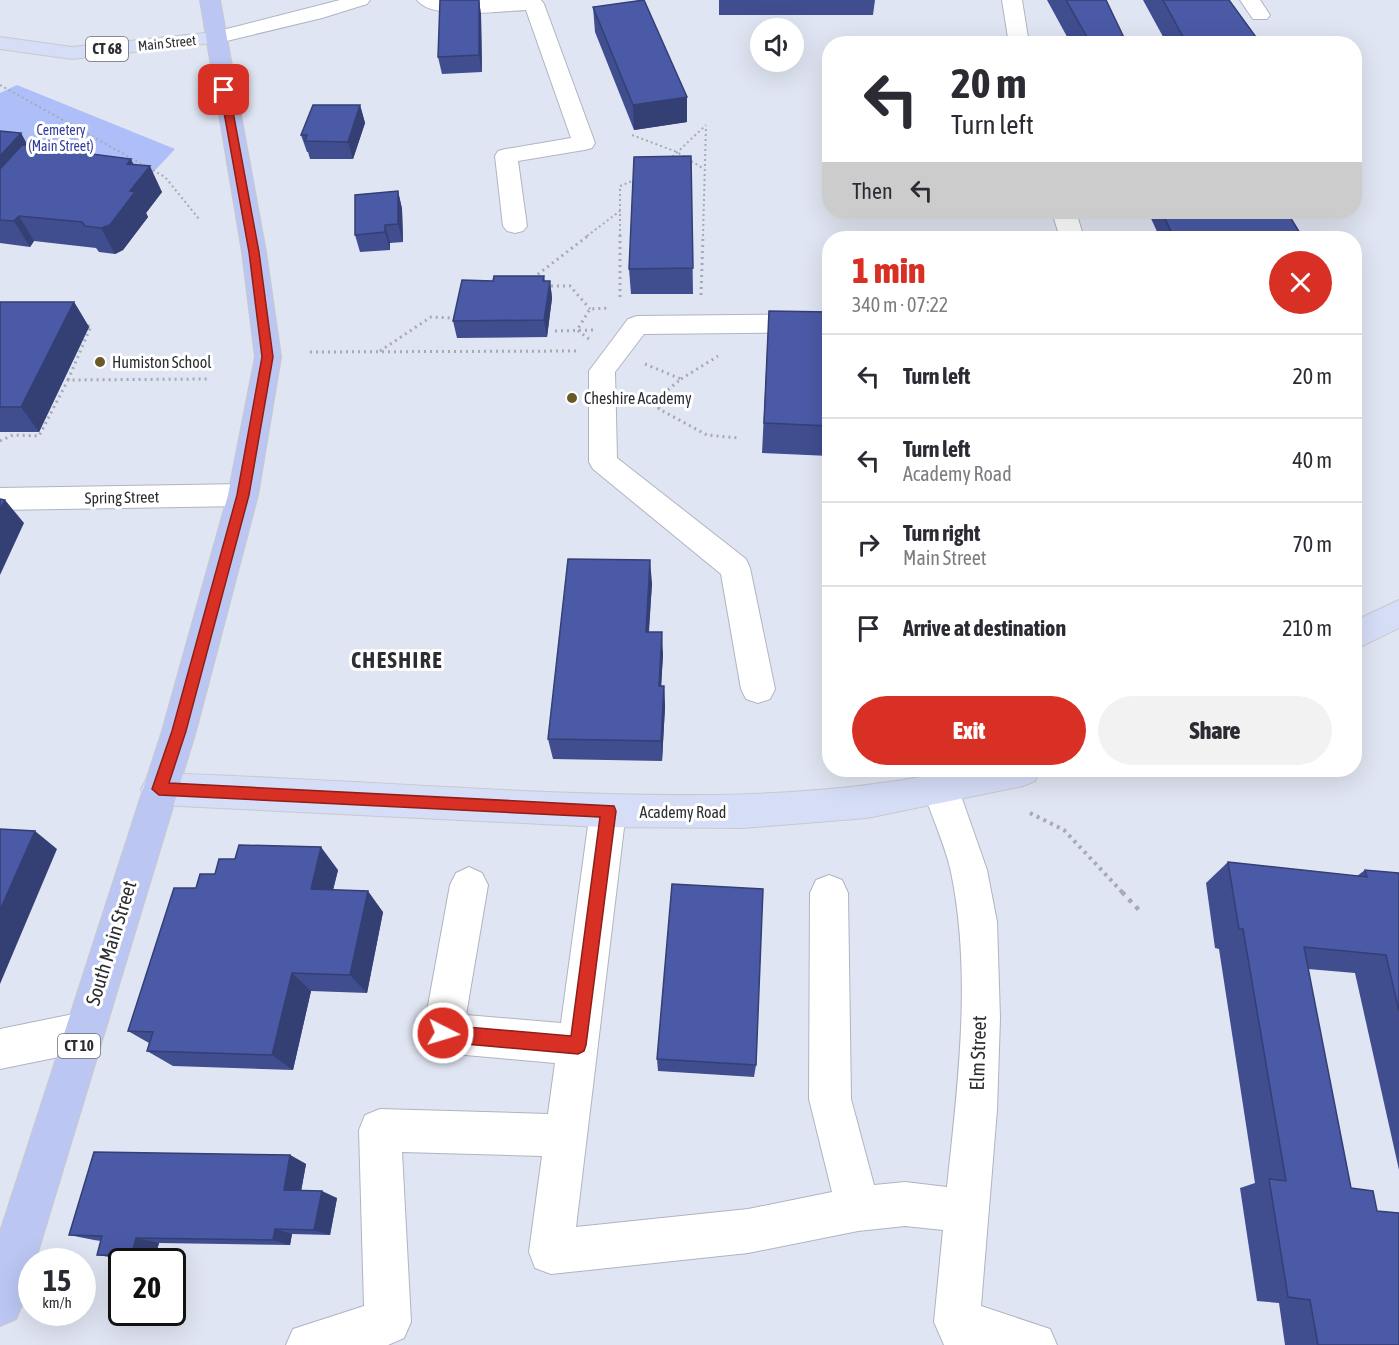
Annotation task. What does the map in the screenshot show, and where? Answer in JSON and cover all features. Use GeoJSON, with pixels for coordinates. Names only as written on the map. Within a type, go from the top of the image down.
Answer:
{"type":"FeatureCollection","features":[{"type":"Feature","properties":{"kind":"highway","name":"CT 10"},"geometry":{"type":"LineString","coordinates":[[210,0],[214,38]]}},
{"type":"Feature","properties":{"kind":"highway","name":"Main Street"},"geometry":{"type":"LineString","coordinates":[[159,789],[179,731],[243,495],[268,357],[254,252],[214,38]]}},
{"type":"Feature","properties":{"kind":"highway","name":"South Main Street"},"geometry":{"type":"LineString","coordinates":[[0,1303],[159,789]]}},
{"type":"Feature","properties":{"kind":"main road","name":"Main Street"},"geometry":{"type":"LineString","coordinates":[[0,43],[72,53],[214,38]]}},
{"type":"Feature","properties":{"kind":"main road"},"geometry":{"type":"LineString","coordinates":[[1362,633],[1399,613]]}},
{"type":"Feature","properties":{"kind":"main road","name":"Academy Road"},"geometry":{"type":"LineString","coordinates":[[159,789],[608,811],[716,813],[815,808],[941,790],[994,777]]}},
{"type":"Feature","properties":{"kind":"street"},"geometry":{"type":"LineString","coordinates":[[214,38],[315,14],[360,0]]}},
{"type":"Feature","properties":{"kind":"street"},"geometry":{"type":"LineString","coordinates":[[427,0],[443,7],[534,4],[584,143],[506,156],[515,226]]}},
{"type":"Feature","properties":{"kind":"street"},"geometry":{"type":"LineString","coordinates":[[1012,0],[1018,36]]}},
{"type":"Feature","properties":{"kind":"street"},"geometry":{"type":"LineString","coordinates":[[758,689],[735,568],[603,462],[602,371],[636,325],[822,323]]}},
{"type":"Feature","properties":{"kind":"street","name":"Spring Street"},"geometry":{"type":"LineString","coordinates":[[0,499],[243,495]]}},
{"type":"Feature","properties":{"kind":"street","name":"Elm Street"},"geometry":{"type":"LineString","coordinates":[[941,790],[969,870],[978,921],[980,1018],[967,1211],[955,1337]]}},
{"type":"Feature","properties":{"kind":"street"},"geometry":{"type":"LineString","coordinates":[[608,811],[551,1252],[748,1231],[858,1209],[905,1204],[967,1211]]}},
{"type":"Feature","properties":{"kind":"street"},"geometry":{"type":"LineString","coordinates":[[469,885],[443,1033],[578,1045]]}},
{"type":"Feature","properties":{"kind":"street"},"geometry":{"type":"LineString","coordinates":[[829,893],[830,1099],[858,1209]]}},
{"type":"Feature","properties":{"kind":"street"},"geometry":{"type":"LineString","coordinates":[[0,1048],[83,1032]]}},
{"type":"Feature","properties":{"kind":"street"},"geometry":{"type":"LineString","coordinates":[[309,1345],[388,1322],[380,1130],[566,1136]]}},
{"type":"Feature","properties":{"kind":"street"},"geometry":{"type":"LineString","coordinates":[[955,1337],[1034,1345]]}},
{"type":"Feature","properties":{"kind":"path"},"geometry":{"type":"LineString","coordinates":[[0,85],[165,177],[199,219]]}},
{"type":"Feature","properties":{"kind":"path"},"geometry":{"type":"LineString","coordinates":[[661,167],[706,125],[700,296]]}},
{"type":"Feature","properties":{"kind":"path"},"geometry":{"type":"LineString","coordinates":[[632,135],[677,152],[705,169]]}},
{"type":"Feature","properties":{"kind":"path"},"geometry":{"type":"LineString","coordinates":[[620,308],[620,186],[637,180]]}},
{"type":"Feature","properties":{"kind":"path"},"geometry":{"type":"LineString","coordinates":[[532,279],[620,211]]}},
{"type":"Feature","properties":{"kind":"path"},"geometry":{"type":"LineString","coordinates":[[535,286],[570,286],[590,309]]}},
{"type":"Feature","properties":{"kind":"path"},"geometry":{"type":"LineString","coordinates":[[590,309],[610,308]]}},
{"type":"Feature","properties":{"kind":"path"},"geometry":{"type":"LineString","coordinates":[[590,309],[577,330],[595,344]]}},
{"type":"Feature","properties":{"kind":"path"},"geometry":{"type":"LineString","coordinates":[[379,352],[431,317],[452,318]]}},
{"type":"Feature","properties":{"kind":"path"},"geometry":{"type":"LineString","coordinates":[[0,441],[13,435],[39,436],[68,380],[91,326],[82,326]]}},
{"type":"Feature","properties":{"kind":"path"},"geometry":{"type":"LineString","coordinates":[[310,352],[580,351]]}},
{"type":"Feature","properties":{"kind":"path"},"geometry":{"type":"LineString","coordinates":[[715,356],[658,398],[658,409],[707,435],[739,438]]}},
{"type":"Feature","properties":{"kind":"path"},"geometry":{"type":"LineString","coordinates":[[638,361],[681,379]]}},
{"type":"Feature","properties":{"kind":"path"},"geometry":{"type":"LineString","coordinates":[[68,380],[208,379]]}},
{"type":"Feature","properties":{"kind":"path"},"geometry":{"type":"LineString","coordinates":[[1030,813],[1064,830],[1139,910]]}},
{"type":"Feature","properties":{"kind":"green space","name":"Cemetery (Main Street)"},"geometry":{"type":"Polygon","coordinates":[[[17,85],[175,149],[144,182],[0,155],[0,93],[17,85]]]}},
{"type":"Feature","properties":{"kind":"building"},"geometry":{"type":"Polygon","coordinates":[[[440,0],[479,0],[479,55],[438,57],[440,0]]]}},
{"type":"Feature","properties":{"kind":"building"},"geometry":{"type":"Polygon","coordinates":[[[644,0],[687,97],[633,105],[593,7],[644,0]]]}},
{"type":"Feature","properties":{"kind":"building"},"geometry":{"type":"Polygon","coordinates":[[[1066,0],[1106,0],[1123,36],[1086,36],[1066,0]]]}},
{"type":"Feature","properties":{"kind":"building"},"geometry":{"type":"Polygon","coordinates":[[[1163,0],[1229,0],[1255,36],[1183,36],[1163,0]]]}},
{"type":"Feature","properties":{"kind":"building"},"geometry":{"type":"Polygon","coordinates":[[[313,105],[360,105],[348,142],[305,141],[307,135],[301,135],[313,105]]]}},
{"type":"Feature","properties":{"kind":"building"},"geometry":{"type":"Polygon","coordinates":[[[0,131],[21,133],[0,156],[0,131]]]}},
{"type":"Feature","properties":{"kind":"building"},"geometry":{"type":"Polygon","coordinates":[[[22,145],[131,159],[127,164],[150,166],[130,191],[135,192],[110,225],[101,228],[85,226],[82,222],[19,216],[14,221],[0,220],[0,169],[22,145]]]}},
{"type":"Feature","properties":{"kind":"building"},"geometry":{"type":"Polygon","coordinates":[[[691,156],[693,268],[629,269],[634,157],[691,156]]]}},
{"type":"Feature","properties":{"kind":"building"},"geometry":{"type":"Polygon","coordinates":[[[398,191],[398,224],[385,225],[385,232],[355,235],[355,195],[398,191]]]}},
{"type":"Feature","properties":{"kind":"building"},"geometry":{"type":"Polygon","coordinates":[[[1165,219],[1291,219],[1299,231],[1171,231],[1165,219]]]}},
{"type":"Feature","properties":{"kind":"building"},"geometry":{"type":"Polygon","coordinates":[[[494,276],[544,276],[543,281],[550,281],[544,320],[453,321],[462,280],[493,281],[494,276]]]}},
{"type":"Feature","properties":{"kind":"building"},"geometry":{"type":"Polygon","coordinates":[[[0,302],[74,302],[21,407],[0,407],[0,302]]]}},
{"type":"Feature","properties":{"kind":"building"},"geometry":{"type":"Polygon","coordinates":[[[769,311],[822,312],[822,426],[764,423],[769,311]]]}},
{"type":"Feature","properties":{"kind":"building"},"geometry":{"type":"Polygon","coordinates":[[[0,499],[5,500],[0,509],[0,499]]]}},
{"type":"Feature","properties":{"kind":"building"},"geometry":{"type":"Polygon","coordinates":[[[568,559],[650,560],[646,632],[662,632],[659,686],[664,686],[661,741],[548,739],[568,559]]]}},
{"type":"Feature","properties":{"kind":"building"},"geometry":{"type":"Polygon","coordinates":[[[0,829],[35,831],[0,910],[0,829]]]}},
{"type":"Feature","properties":{"kind":"building"},"geometry":{"type":"Polygon","coordinates":[[[239,845],[321,847],[311,889],[368,891],[350,975],[292,973],[272,1055],[147,1051],[153,1032],[128,1031],[174,888],[196,888],[200,874],[215,874],[219,859],[235,859],[239,845]]]}},
{"type":"Feature","properties":{"kind":"building"},"geometry":{"type":"Polygon","coordinates":[[[1228,862],[1367,877],[1365,870],[1399,873],[1399,1011],[1386,955],[1304,947],[1351,1188],[1373,1191],[1377,1211],[1399,1213],[1399,1345],[1318,1345],[1310,1300],[1288,1297],[1269,1179],[1286,1181],[1243,929],[1239,929],[1228,862]]]}},
{"type":"Feature","properties":{"kind":"building"},"geometry":{"type":"Polygon","coordinates":[[[672,884],[763,889],[756,1065],[657,1059],[672,884]]]}},
{"type":"Feature","properties":{"kind":"building"},"geometry":{"type":"Polygon","coordinates":[[[94,1152],[290,1155],[284,1190],[322,1191],[314,1230],[275,1229],[273,1240],[136,1238],[133,1248],[108,1248],[108,1255],[97,1255],[102,1236],[69,1235],[94,1152]]]}},
{"type":"Feature","properties":{"kind":"place","name":"Humiston School"},"geometry":{"type":"Point","coordinates":[100,362]}},
{"type":"Feature","properties":{"kind":"place","name":"Cheshire Academy"},"geometry":{"type":"Point","coordinates":[572,398]}},
{"type":"Feature","properties":{"kind":"district","name":"CHESHIRE"},"geometry":{"type":"Point","coordinates":[397,660]}},
{"type":"Feature","properties":{"kind":"route"},"geometry":{"type":"LineString","coordinates":[[224,90],[254,252],[268,357],[243,495],[179,731],[159,789],[270,792],[608,811],[578,1045],[443,1033]]}}]}
